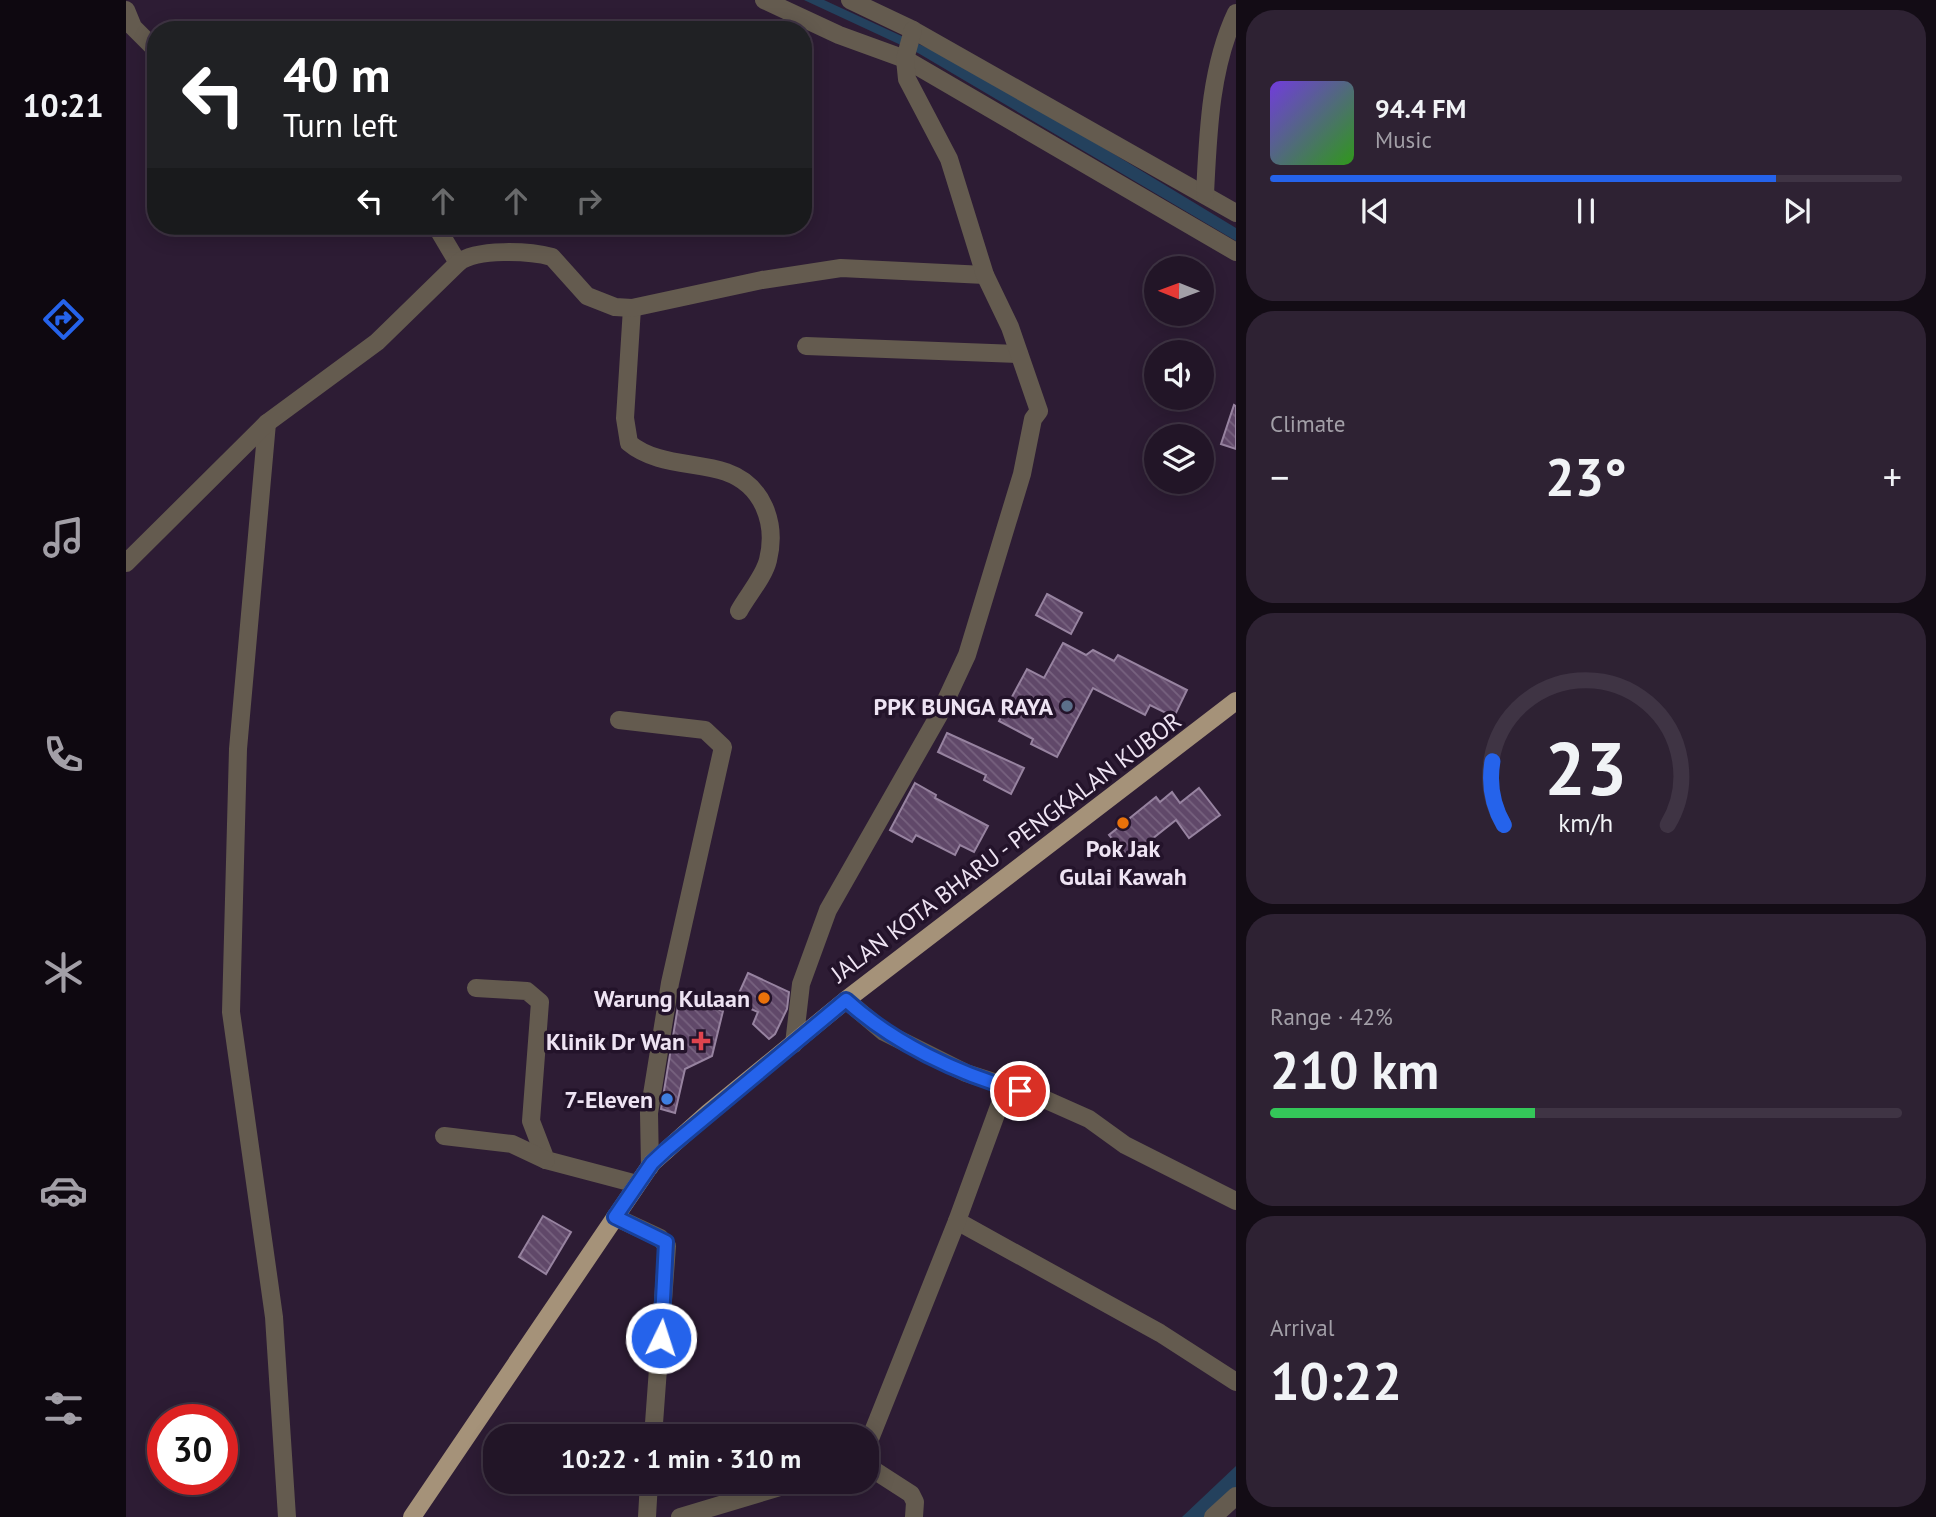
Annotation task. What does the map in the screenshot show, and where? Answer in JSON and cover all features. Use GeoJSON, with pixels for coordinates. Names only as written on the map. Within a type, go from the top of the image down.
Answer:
{"type":"FeatureCollection","features":[{"type":"Feature","properties":{"kind":"main road","name":"JALAN KOTA BHARU - PENGKALAN KUBOR"},"geometry":{"type":"LineString","coordinates":[[412,1517],[650,1167],[708,1112],[846,1000],[1236,701]]}},
{"type":"Feature","properties":{"kind":"street"},"geometry":{"type":"LineString","coordinates":[[764,0],[808,21]]}},
{"type":"Feature","properties":{"kind":"street"},"geometry":{"type":"LineString","coordinates":[[856,1],[908,44],[1236,252]]}},
{"type":"Feature","properties":{"kind":"street"},"geometry":{"type":"LineString","coordinates":[[126,10],[133,27],[147,41]]}},
{"type":"Feature","properties":{"kind":"street"},"geometry":{"type":"LineString","coordinates":[[1205,194],[1208,125],[1222,54],[1236,13]]}},
{"type":"Feature","properties":{"kind":"street"},"geometry":{"type":"LineString","coordinates":[[812,23],[839,36],[908,44],[1205,194],[1236,213]]}},
{"type":"Feature","properties":{"kind":"street"},"geometry":{"type":"LineString","coordinates":[[794,1044],[801,984],[828,910],[932,727],[967,654],[1022,474],[1033,419],[1039,411],[1019,354],[985,275],[949,159],[907,79],[908,44]]}},
{"type":"Feature","properties":{"kind":"street"},"geometry":{"type":"LineString","coordinates":[[441,235],[458,263]]}},
{"type":"Feature","properties":{"kind":"street"},"geometry":{"type":"LineString","coordinates":[[126,563],[267,424],[377,342],[458,263],[474,254],[544,254],[557,259],[587,296],[615,307],[632,308],[762,280],[841,268],[985,275]]}},
{"type":"Feature","properties":{"kind":"street"},"geometry":{"type":"LineString","coordinates":[[632,308],[625,424],[629,443],[654,456],[728,473],[754,488],[770,517],[768,561],[738,611]]}},
{"type":"Feature","properties":{"kind":"street"},"geometry":{"type":"LineString","coordinates":[[806,346],[1019,354]]}},
{"type":"Feature","properties":{"kind":"street"},"geometry":{"type":"LineString","coordinates":[[267,424],[238,749],[231,1012],[274,1317],[287,1517]]}},
{"type":"Feature","properties":{"kind":"street"},"geometry":{"type":"LineString","coordinates":[[619,720],[705,730],[723,747],[670,983],[649,1121],[650,1167]]}},
{"type":"Feature","properties":{"kind":"street"},"geometry":{"type":"LineString","coordinates":[[476,988],[527,991],[540,1002],[531,1121],[534,1135],[546,1160]]}},
{"type":"Feature","properties":{"kind":"street"},"geometry":{"type":"LineString","coordinates":[[846,1000],[884,1031],[966,1073],[1053,1102],[1089,1119],[1125,1145],[1236,1201]]}},
{"type":"Feature","properties":{"kind":"street"},"geometry":{"type":"LineString","coordinates":[[876,1424],[957,1221],[1006,1087]]}},
{"type":"Feature","properties":{"kind":"street"},"geometry":{"type":"LineString","coordinates":[[444,1136],[512,1144],[546,1160],[637,1184]]}},
{"type":"Feature","properties":{"kind":"street"},"geometry":{"type":"LineString","coordinates":[[615,1217],[660,1238],[667,1246],[654,1424]]}},
{"type":"Feature","properties":{"kind":"street"},"geometry":{"type":"LineString","coordinates":[[957,1221],[1160,1332],[1236,1382]]}},
{"type":"Feature","properties":{"kind":"street"},"geometry":{"type":"LineString","coordinates":[[879,1473],[911,1494],[915,1502],[914,1517]]}},
{"type":"Feature","properties":{"kind":"street"},"geometry":{"type":"LineString","coordinates":[[646,1517],[648,1494]]}},
{"type":"Feature","properties":{"kind":"street"},"geometry":{"type":"LineString","coordinates":[[680,1517],[757,1494]]}},
{"type":"Feature","properties":{"kind":"street"},"geometry":{"type":"LineString","coordinates":[[1213,1517],[1236,1496]]}},
{"type":"Feature","properties":{"kind":"water"},"geometry":{"type":"Polygon","coordinates":[[[804,0],[824,0],[977,71],[1236,228],[1236,241],[918,53],[804,0]]]}},
{"type":"Feature","properties":{"kind":"water"},"geometry":{"type":"Polygon","coordinates":[[[1236,1466],[1236,1487],[1205,1517],[1182,1517],[1236,1466]]]}},
{"type":"Feature","properties":{"kind":"building"},"geometry":{"type":"Polygon","coordinates":[[[1234,405],[1236,406],[1236,449],[1221,444],[1234,405]]]}},
{"type":"Feature","properties":{"kind":"building"},"geometry":{"type":"Polygon","coordinates":[[[1047,594],[1082,613],[1071,634],[1036,615],[1047,594]]]}},
{"type":"Feature","properties":{"kind":"building"},"geometry":{"type":"Polygon","coordinates":[[[1063,643],[1086,655],[1093,650],[1114,661],[1118,655],[1187,690],[1174,717],[1150,705],[1145,715],[1093,688],[1057,757],[1031,744],[1033,739],[999,721],[1027,669],[1044,678],[1063,643]]]}},
{"type":"Feature","properties":{"kind":"building"},"geometry":{"type":"Polygon","coordinates":[[[947,733],[1024,768],[1011,794],[984,780],[986,775],[938,752],[947,733]]]}},
{"type":"Feature","properties":{"kind":"building"},"geometry":{"type":"Polygon","coordinates":[[[915,783],[936,795],[935,798],[988,826],[974,852],[960,845],[955,855],[916,835],[912,842],[890,830],[915,783]]]}},
{"type":"Feature","properties":{"kind":"building"},"geometry":{"type":"Polygon","coordinates":[[[1199,788],[1220,815],[1189,838],[1176,820],[1128,858],[1109,835],[1156,797],[1160,802],[1172,792],[1180,803],[1199,788]]]}},
{"type":"Feature","properties":{"kind":"building","name":"Warung Kulaan"},"geometry":{"type":"Polygon","coordinates":[[[748,973],[789,992],[787,1009],[775,1034],[769,1039],[753,1024],[758,1012],[735,1002],[748,973]]]}},
{"type":"Feature","properties":{"kind":"building"},"geometry":{"type":"Polygon","coordinates":[[[679,1000],[723,1011],[712,1056],[685,1069],[675,1113],[661,1109],[679,1000]]]}},
{"type":"Feature","properties":{"kind":"building"},"geometry":{"type":"Polygon","coordinates":[[[543,1216],[571,1232],[546,1274],[519,1257],[543,1216]]]}},
{"type":"Feature","properties":{"kind":"place","name":"PPK BUNGA RAYA"},"geometry":{"type":"Point","coordinates":[1067,706]}},
{"type":"Feature","properties":{"kind":"place","name":"Pok Jak Gulai Kawah"},"geometry":{"type":"Point","coordinates":[1123,823]}},
{"type":"Feature","properties":{"kind":"place","name":"Warung Kulaan"},"geometry":{"type":"Point","coordinates":[764,998]}},
{"type":"Feature","properties":{"kind":"place","name":"Klinik Dr Wan"},"geometry":{"type":"Point","coordinates":[701,1041]}},
{"type":"Feature","properties":{"kind":"place","name":"7-Eleven"},"geometry":{"type":"Point","coordinates":[667,1099]}},
{"type":"Feature","properties":{"kind":"route"},"geometry":{"type":"LineString","coordinates":[[661,1338],[666,1242],[615,1217],[652,1163],[708,1112],[846,1000],[884,1031],[966,1073],[1020,1091]]}}]}
